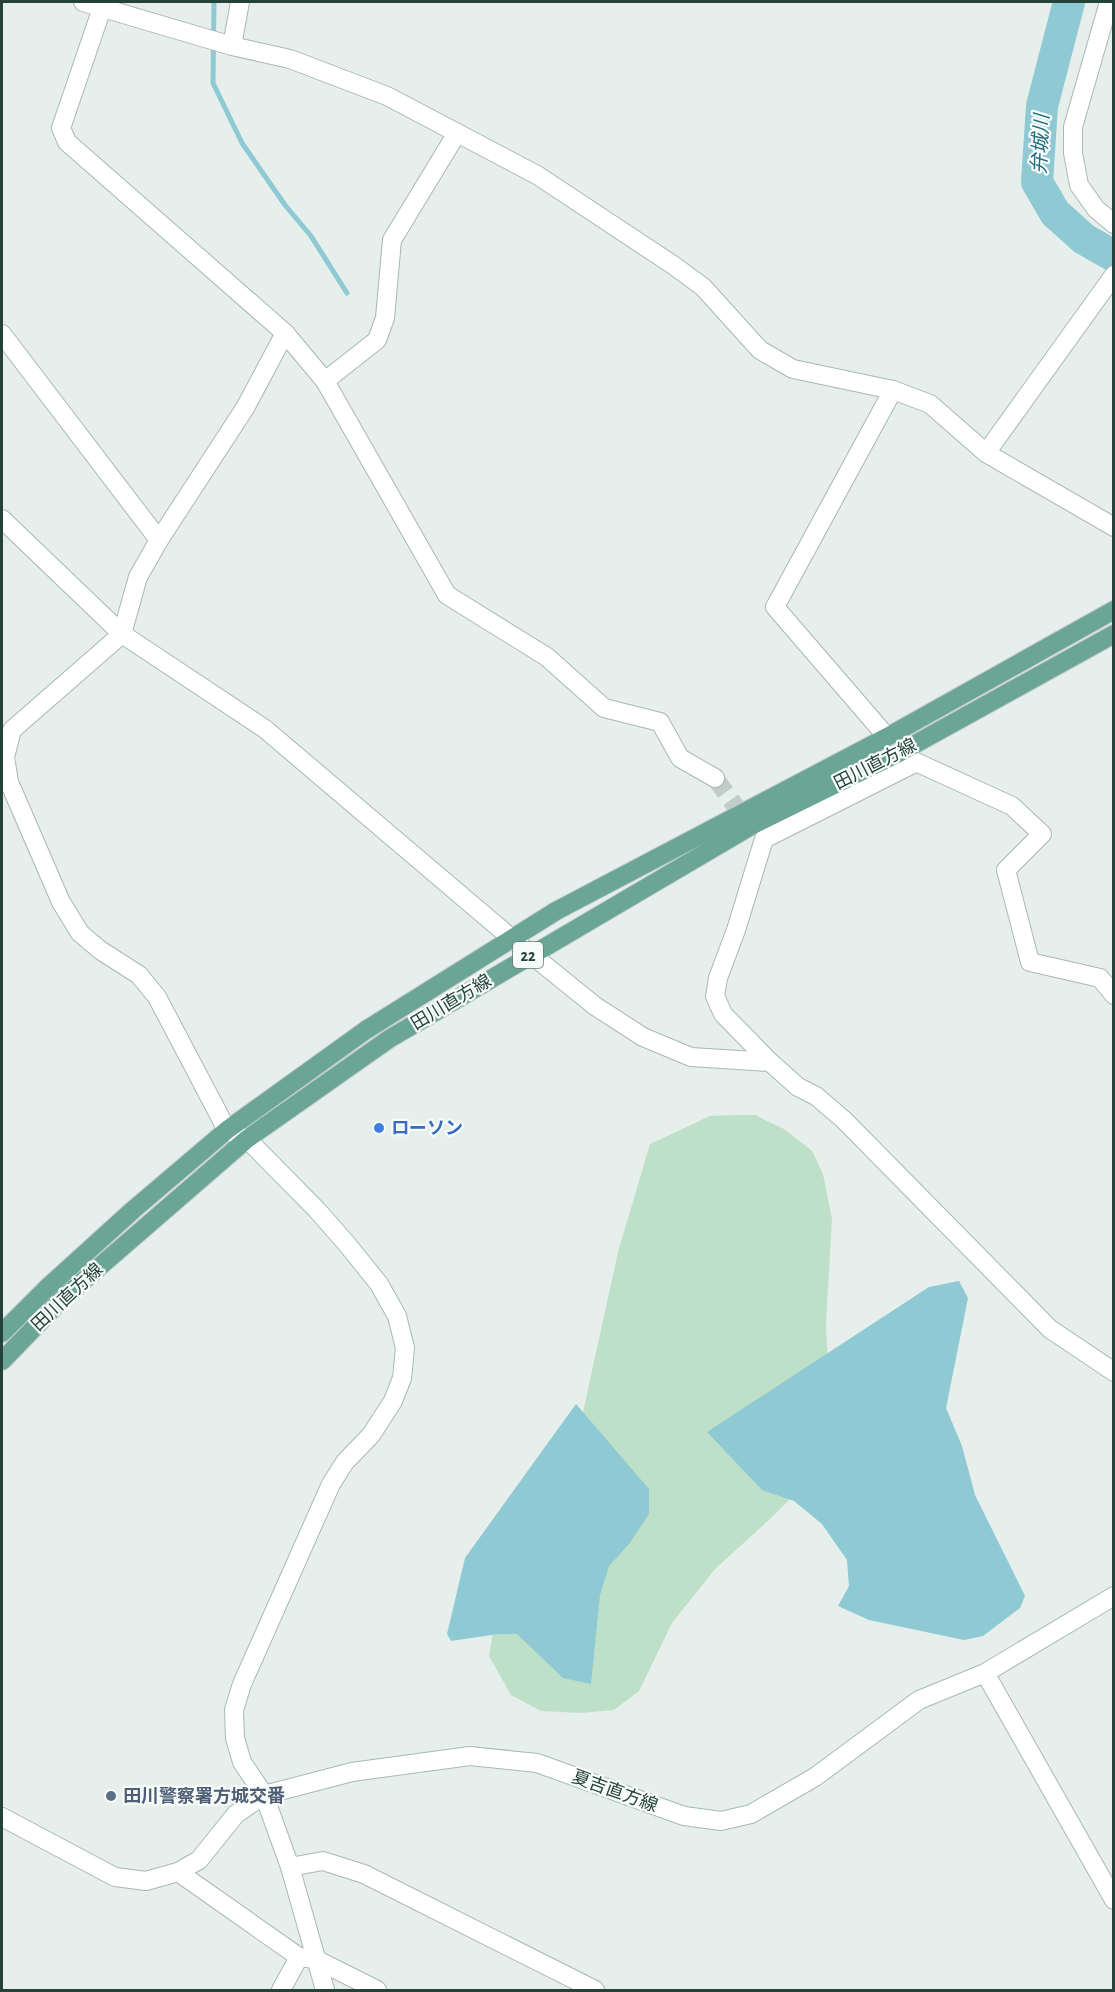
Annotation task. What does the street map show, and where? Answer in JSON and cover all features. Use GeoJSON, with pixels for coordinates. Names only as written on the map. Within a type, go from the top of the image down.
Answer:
{"type":"FeatureCollection","features":[{"type":"Feature","properties":{"kind":"main road","name":"田川直方線"},"geometry":{"type":"LineString","coordinates":[[2,1333],[47,1288],[133,1210],[227,1130],[366,1030],[556,911],[887,737],[1113,610]]}},
{"type":"Feature","properties":{"kind":"main road","name":"田川直方線"},"geometry":{"type":"LineString","coordinates":[[2,1361],[61,1300],[247,1139],[389,1039],[531,954],[757,832],[1113,634]]}},
{"type":"Feature","properties":{"kind":"street"},"geometry":{"type":"LineString","coordinates":[[83,2],[232,46],[290,59],[387,96],[537,175],[673,265],[703,287],[760,350],[793,369],[893,390],[930,404],[986,453],[1113,526]]}},
{"type":"Feature","properties":{"kind":"street"},"geometry":{"type":"LineString","coordinates":[[232,46],[240,2]]}},
{"type":"Feature","properties":{"kind":"street"},"geometry":{"type":"LineString","coordinates":[[1108,2],[1072,127],[1073,153],[1079,185],[1096,209],[1113,224]]}},
{"type":"Feature","properties":{"kind":"street"},"geometry":{"type":"LineString","coordinates":[[102,8],[61,128],[67,142],[285,333],[325,381],[447,595],[547,657],[604,708],[660,722],[680,758],[716,778]]}},
{"type":"Feature","properties":{"kind":"street"},"geometry":{"type":"LineString","coordinates":[[325,381],[377,340],[385,318],[392,240],[457,133]]}},
{"type":"Feature","properties":{"kind":"street"},"geometry":{"type":"LineString","coordinates":[[986,453],[1113,275]]}},
{"type":"Feature","properties":{"kind":"street"},"geometry":{"type":"LineString","coordinates":[[285,333],[245,408],[138,576],[122,633],[12,730],[5,757],[9,782],[61,902],[80,933],[100,950],[139,975],[157,997],[227,1130],[247,1139],[317,1209],[379,1284],[397,1316],[405,1348],[402,1378],[393,1401],[371,1435],[345,1462],[331,1484],[242,1684],[234,1710],[236,1738],[242,1762],[264,1794],[290,1868],[307,1958],[325,1990]]}},
{"type":"Feature","properties":{"kind":"street"},"geometry":{"type":"LineString","coordinates":[[2,334],[159,540]]}},
{"type":"Feature","properties":{"kind":"street"},"geometry":{"type":"LineString","coordinates":[[887,737],[775,607],[893,390]]}},
{"type":"Feature","properties":{"kind":"street"},"geometry":{"type":"LineString","coordinates":[[2,519],[122,633],[265,729],[511,938],[596,1006],[642,1037],[691,1057],[770,1062]]}},
{"type":"Feature","properties":{"kind":"street"},"geometry":{"type":"LineString","coordinates":[[899,753],[915,763],[1012,806],[1042,834],[1006,870],[1030,962],[1100,978],[1113,995]]}},
{"type":"Feature","properties":{"kind":"street"},"geometry":{"type":"LineString","coordinates":[[915,763],[757,832],[736,930],[718,978],[715,996],[723,1014],[770,1062],[798,1087],[816,1096],[844,1120],[1050,1329],[1113,1372]]}},
{"type":"Feature","properties":{"kind":"street","name":"夏吉直方線"},"geometry":{"type":"LineString","coordinates":[[264,1794],[352,1772],[470,1756],[537,1763],[684,1816],[721,1821],[751,1814],[815,1777],[919,1700],[985,1672],[1113,1596]]}},
{"type":"Feature","properties":{"kind":"street"},"geometry":{"type":"LineString","coordinates":[[985,1672],[1113,1900]]}},
{"type":"Feature","properties":{"kind":"street"},"geometry":{"type":"LineString","coordinates":[[2,1817],[115,1877],[146,1881],[178,1872],[198,1860],[236,1814],[264,1794]]}},
{"type":"Feature","properties":{"kind":"street"},"geometry":{"type":"LineString","coordinates":[[290,1868],[323,1861],[364,1874],[595,1990]]}},
{"type":"Feature","properties":{"kind":"street"},"geometry":{"type":"LineString","coordinates":[[178,1872],[307,1958],[377,1990]]}},
{"type":"Feature","properties":{"kind":"street"},"geometry":{"type":"LineString","coordinates":[[280,1990],[307,1958]]}},
{"type":"Feature","properties":{"kind":"green space"},"geometry":{"type":"Polygon","coordinates":[[[755,1115],[784,1129],[812,1151],[823,1174],[832,1219],[826,1324],[829,1386],[795,1494],[715,1569],[672,1623],[639,1691],[614,1710],[581,1713],[541,1711],[511,1695],[489,1656],[493,1631],[583,1412],[618,1252],[650,1144],[710,1116],[755,1115]]]}},
{"type":"Feature","properties":{"kind":"water"},"geometry":{"type":"Polygon","coordinates":[[[959,1281],[968,1298],[946,1408],[962,1446],[975,1495],[1025,1596],[1020,1608],[983,1636],[964,1640],[869,1620],[838,1606],[849,1586],[847,1560],[822,1524],[794,1501],[762,1490],[707,1432],[929,1287],[959,1281]]]}},
{"type":"Feature","properties":{"kind":"water"},"geometry":{"type":"Polygon","coordinates":[[[576,1404],[649,1489],[649,1514],[630,1543],[609,1566],[600,1595],[591,1684],[563,1678],[517,1634],[498,1634],[451,1641],[447,1634],[465,1558],[576,1404]]]}},
{"type":"Feature","properties":{"kind":"waterway"},"geometry":{"type":"LineString","coordinates":[[214,2],[213,83],[242,143],[285,205],[311,236],[347,293]]}},
{"type":"Feature","properties":{"kind":"waterway","name":"弁城川"},"geometry":{"type":"LineString","coordinates":[[1069,2],[1042,106],[1037,182],[1055,213],[1084,239],[1114,256]]}},
{"type":"Feature","properties":{"kind":"tunnel"},"geometry":{"type":"LineString","coordinates":[[715,778],[749,825]]}},
{"type":"Feature","properties":{"kind":"place","name":"ローソン"},"geometry":{"type":"Point","coordinates":[379,1128]}},
{"type":"Feature","properties":{"kind":"place","name":"田川警察署方城交番"},"geometry":{"type":"Point","coordinates":[111,1796]}}]}
